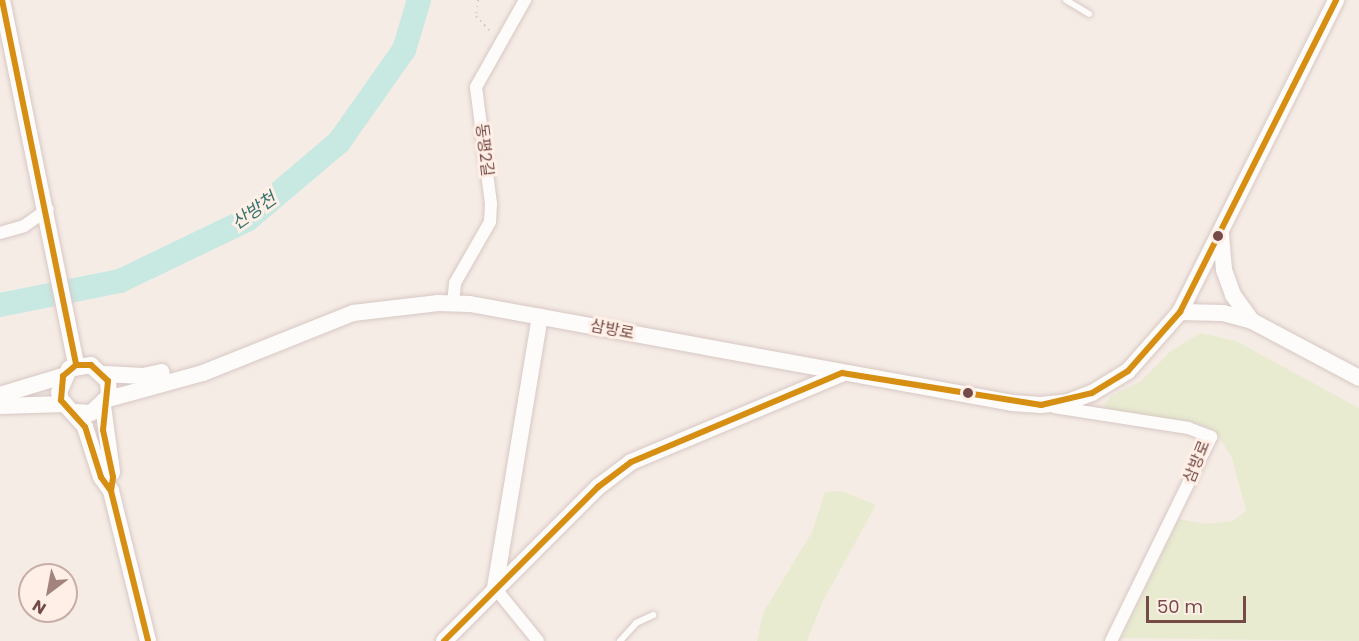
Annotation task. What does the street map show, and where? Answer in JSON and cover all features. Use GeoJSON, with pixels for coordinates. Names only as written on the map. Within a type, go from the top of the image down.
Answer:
{"type":"FeatureCollection","features":[{"type":"Feature","properties":{"kind":"street"},"geometry":{"type":"LineString","coordinates":[[3,0],[49,217],[76,364]]}},
{"type":"Feature","properties":{"kind":"street","name":"동평2길"},"geometry":{"type":"LineString","coordinates":[[453,303],[455,283],[489,222],[491,204],[476,87],[525,0]]}},
{"type":"Feature","properties":{"kind":"street","name":"삼방로"},"geometry":{"type":"LineString","coordinates":[[1041,405],[1092,393],[1128,371],[1180,312],[1336,0]]}},
{"type":"Feature","properties":{"kind":"street"},"geometry":{"type":"LineString","coordinates":[[0,233],[49,217]]}},
{"type":"Feature","properties":{"kind":"street"},"geometry":{"type":"LineString","coordinates":[[1221,234],[1230,286],[1252,321]]}},
{"type":"Feature","properties":{"kind":"street","name":"삼방로"},"geometry":{"type":"LineString","coordinates":[[105,402],[280,344],[353,313],[453,303],[842,373],[1188,428],[1210,437],[1111,641]]}},
{"type":"Feature","properties":{"kind":"street"},"geometry":{"type":"LineString","coordinates":[[1180,312],[1223,313],[1252,321],[1359,378]]}},
{"type":"Feature","properties":{"kind":"street"},"geometry":{"type":"LineString","coordinates":[[538,641],[495,588],[540,317]]}},
{"type":"Feature","properties":{"kind":"street"},"geometry":{"type":"LineString","coordinates":[[0,395],[63,376],[76,364],[91,365],[104,374],[110,388],[105,402],[113,477],[111,491]]}},
{"type":"Feature","properties":{"kind":"street","name":"삼방로"},"geometry":{"type":"LineString","coordinates":[[104,374],[143,376],[177,369],[192,374]]}},
{"type":"Feature","properties":{"kind":"street"},"geometry":{"type":"LineString","coordinates":[[444,641],[598,487],[631,462],[842,373]]}},
{"type":"Feature","properties":{"kind":"street"},"geometry":{"type":"LineString","coordinates":[[63,376],[59,392],[85,427],[101,477],[111,491],[148,641]]}},
{"type":"Feature","properties":{"kind":"street"},"geometry":{"type":"LineString","coordinates":[[0,406],[69,408],[91,413],[105,402]]}},
{"type":"Feature","properties":{"kind":"lane"},"geometry":{"type":"LineString","coordinates":[[1066,0],[1089,14]]}},
{"type":"Feature","properties":{"kind":"lane"},"geometry":{"type":"LineString","coordinates":[[620,641],[636,623],[653,615]]}},
{"type":"Feature","properties":{"kind":"path"},"geometry":{"type":"LineString","coordinates":[[478,0],[476,16],[500,42]]}},
{"type":"Feature","properties":{"kind":"green space"},"geometry":{"type":"Polygon","coordinates":[[[1200,333],[1236,341],[1359,408],[1359,641],[1121,638],[1179,519],[1205,524],[1233,521],[1246,511],[1232,458],[1215,431],[1196,423],[1106,410],[1104,405],[1111,396],[1141,381],[1170,352],[1200,333]]]}},
{"type":"Feature","properties":{"kind":"green space"},"geometry":{"type":"Polygon","coordinates":[[[842,491],[876,505],[823,601],[807,641],[757,641],[763,613],[812,532],[825,492],[842,491]]]}},
{"type":"Feature","properties":{"kind":"waterway","name":"산방천"},"geometry":{"type":"LineString","coordinates":[[0,305],[120,281],[247,220],[339,142],[404,50],[419,0]]}},
{"type":"Feature","properties":{"kind":"transit line"},"geometry":{"type":"LineString","coordinates":[[2,0],[76,365]]}},
{"type":"Feature","properties":{"kind":"transit line"},"geometry":{"type":"LineString","coordinates":[[444,641],[598,487],[631,462],[842,373],[1041,405],[1092,393],[1128,371],[1180,312],[1336,0]]}},
{"type":"Feature","properties":{"kind":"transit line"},"geometry":{"type":"LineString","coordinates":[[76,365],[91,365],[108,381],[103,430],[113,477],[111,491],[101,477],[85,427],[61,400],[63,376],[76,365]]}},
{"type":"Feature","properties":{"kind":"transit line"},"geometry":{"type":"LineString","coordinates":[[111,491],[148,641]]}}]}
